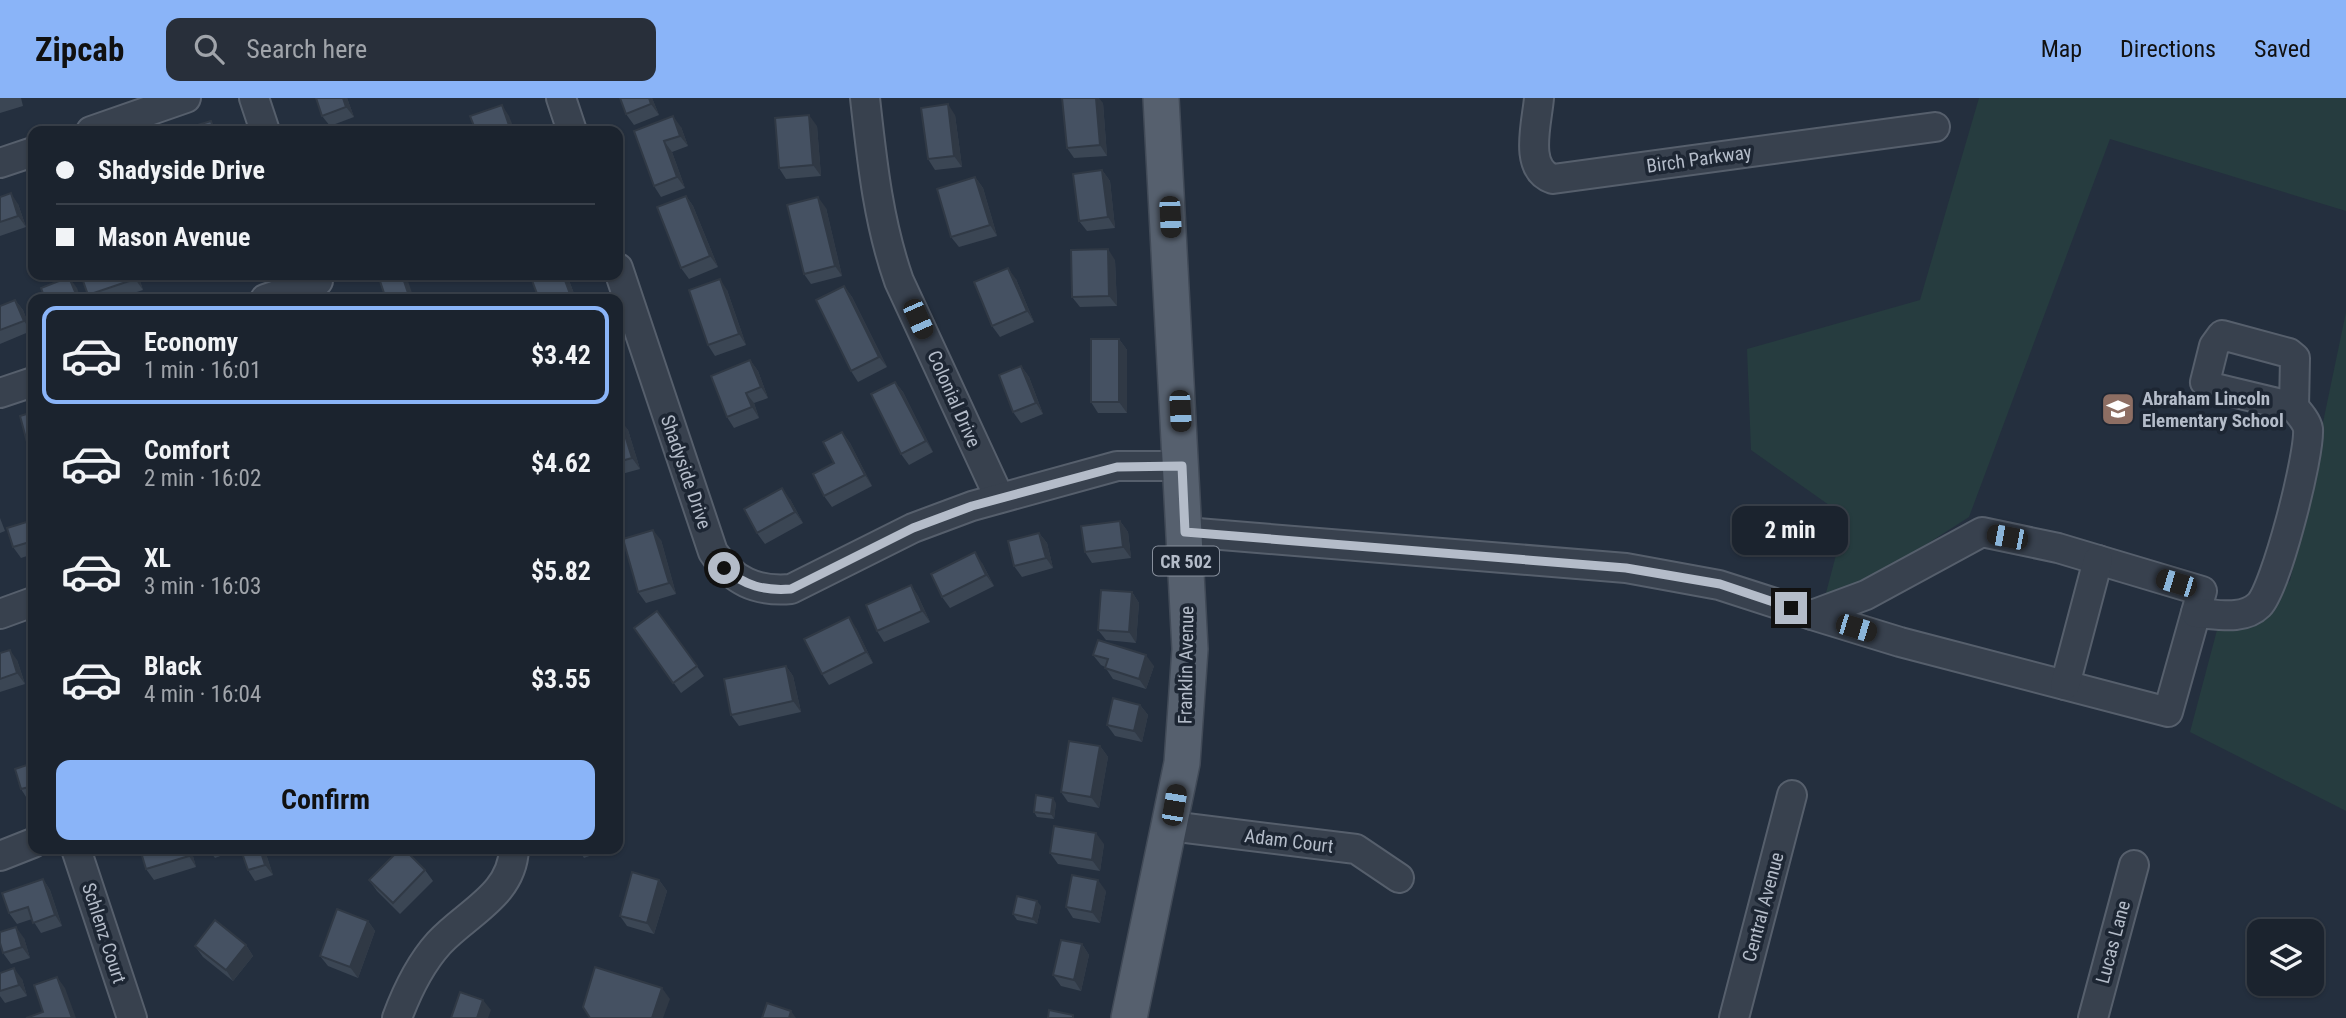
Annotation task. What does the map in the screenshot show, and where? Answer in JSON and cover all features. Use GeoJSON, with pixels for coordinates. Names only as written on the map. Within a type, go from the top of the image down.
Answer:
{"type":"FeatureCollection","features":[{"type":"Feature","properties":{"kind":"main road","name":"Franklin Avenue"},"geometry":{"type":"LineString","coordinates":[[1129,1018],[1170,827],[1188,706],[1189,624],[1185,532],[1161,98]]}},
{"type":"Feature","properties":{"kind":"street"},"geometry":{"type":"LineString","coordinates":[[105,126],[186,98]]}},
{"type":"Feature","properties":{"kind":"street"},"geometry":{"type":"LineString","coordinates":[[254,98],[263,126]]}},
{"type":"Feature","properties":{"kind":"street"},"geometry":{"type":"LineString","coordinates":[[561,98],[570,126]]}},
{"type":"Feature","properties":{"kind":"street","name":"Colonial Drive"},"geometry":{"type":"LineString","coordinates":[[865,98],[877,203],[887,246],[899,281],[999,497]]}},
{"type":"Feature","properties":{"kind":"street","name":"Birch Parkway"},"geometry":{"type":"LineString","coordinates":[[1539,98],[1535,158],[1537,168],[1553,179],[1935,127]]}},
{"type":"Feature","properties":{"kind":"street"},"geometry":{"type":"LineString","coordinates":[[0,163],[28,154]]}},
{"type":"Feature","properties":{"kind":"street","name":"Shadyside Drive"},"geometry":{"type":"LineString","coordinates":[[622,280],[713,552],[737,579],[763,589],[791,589],[913,528],[999,497],[1117,467],[1182,466]]}},
{"type":"Feature","properties":{"kind":"street"},"geometry":{"type":"LineString","coordinates":[[284,294],[319,285]]}},
{"type":"Feature","properties":{"kind":"street"},"geometry":{"type":"LineString","coordinates":[[0,393],[28,384]]}},
{"type":"Feature","properties":{"kind":"street"},"geometry":{"type":"LineString","coordinates":[[2196,613],[2236,615],[2251,610],[2260,604],[2269,588],[2307,449],[2308,426],[2294,407]]}},
{"type":"Feature","properties":{"kind":"street"},"geometry":{"type":"LineString","coordinates":[[1185,532],[1626,568],[1720,584],[1812,615],[1900,642],[2168,712],[2202,591],[2058,548],[1982,532],[1866,595],[1812,615]]}},
{"type":"Feature","properties":{"kind":"street"},"geometry":{"type":"LineString","coordinates":[[2065,685],[2098,560]]}},
{"type":"Feature","properties":{"kind":"street"},"geometry":{"type":"LineString","coordinates":[[0,614],[28,604]]}},
{"type":"Feature","properties":{"kind":"street","name":"Central Avenue"},"geometry":{"type":"LineString","coordinates":[[1734,1018],[1792,795]]}},
{"type":"Feature","properties":{"kind":"street","name":"Adam Court"},"geometry":{"type":"LineString","coordinates":[[1170,827],[1356,849],[1399,878]]}},
{"type":"Feature","properties":{"kind":"street"},"geometry":{"type":"LineString","coordinates":[[0,856],[28,845]]}},
{"type":"Feature","properties":{"kind":"street","name":"Schlenz Court"},"geometry":{"type":"LineString","coordinates":[[78,854],[132,1018]]}},
{"type":"Feature","properties":{"kind":"street"},"geometry":{"type":"LineString","coordinates":[[397,1018],[419,969],[438,944],[462,920],[498,893],[508,879],[514,854]]}},
{"type":"Feature","properties":{"kind":"street","name":"Lucas Lane"},"geometry":{"type":"LineString","coordinates":[[2093,1018],[2134,865]]}},
{"type":"Feature","properties":{"kind":"green space"},"geometry":{"type":"Polygon","coordinates":[[[1979,98],[2346,98],[2346,211],[2110,139],[1969,517],[1821,612],[1846,517],[1751,450],[1747,349],[1920,300],[1979,98]]]}},
{"type":"Feature","properties":{"kind":"green space"},"geometry":{"type":"Polygon","coordinates":[[[2346,312],[2346,811],[2190,732],[2217,630],[2290,581],[2346,312]]]}},
{"type":"Feature","properties":{"kind":"building"},"geometry":{"type":"Polygon","coordinates":[[[316,98],[343,98],[346,107],[322,116],[316,98]]]}},
{"type":"Feature","properties":{"kind":"building"},"geometry":{"type":"Polygon","coordinates":[[[620,98],[649,98],[651,104],[626,114],[620,98]]]}},
{"type":"Feature","properties":{"kind":"building"},"geometry":{"type":"Polygon","coordinates":[[[1062,98],[1096,98],[1100,145],[1067,148],[1062,98]]]}},
{"type":"Feature","properties":{"kind":"building"},"geometry":{"type":"Polygon","coordinates":[[[948,104],[954,156],[928,159],[921,108],[948,104]]]}},
{"type":"Feature","properties":{"kind":"building"},"geometry":{"type":"Polygon","coordinates":[[[502,105],[509,126],[474,126],[470,116],[502,105]]]}},
{"type":"Feature","properties":{"kind":"building"},"geometry":{"type":"Polygon","coordinates":[[[809,115],[813,165],[779,168],[775,118],[809,115]]]}},
{"type":"Feature","properties":{"kind":"building"},"geometry":{"type":"Polygon","coordinates":[[[673,116],[680,136],[664,141],[677,177],[654,186],[634,131],[673,116]]]}},
{"type":"Feature","properties":{"kind":"building"},"geometry":{"type":"Polygon","coordinates":[[[211,121],[212,126],[194,126],[211,121]]]}},
{"type":"Feature","properties":{"kind":"building"},"geometry":{"type":"Polygon","coordinates":[[[1102,170],[1108,217],[1079,221],[1073,174],[1102,170]]]}},
{"type":"Feature","properties":{"kind":"building"},"geometry":{"type":"Polygon","coordinates":[[[975,177],[990,225],[951,237],[937,189],[975,177]]]}},
{"type":"Feature","properties":{"kind":"building"},"geometry":{"type":"Polygon","coordinates":[[[11,193],[18,216],[0,222],[0,197],[11,193]]]}},
{"type":"Feature","properties":{"kind":"building"},"geometry":{"type":"Polygon","coordinates":[[[686,196],[710,256],[681,268],[657,207],[686,196]]]}},
{"type":"Feature","properties":{"kind":"building"},"geometry":{"type":"Polygon","coordinates":[[[818,197],[835,266],[804,274],[787,205],[818,197]]]}},
{"type":"Feature","properties":{"kind":"building"},"geometry":{"type":"Polygon","coordinates":[[[1108,249],[1109,296],[1072,297],[1071,250],[1108,249]]]}},
{"type":"Feature","properties":{"kind":"building"},"geometry":{"type":"Polygon","coordinates":[[[1008,268],[1027,311],[992,326],[974,282],[1008,268]]]}},
{"type":"Feature","properties":{"kind":"building"},"geometry":{"type":"Polygon","coordinates":[[[720,279],[739,334],[708,345],[689,290],[720,279]]]}},
{"type":"Feature","properties":{"kind":"building"},"geometry":{"type":"Polygon","coordinates":[[[61,280],[70,280],[76,294],[43,294],[41,288],[61,280]]]}},
{"type":"Feature","properties":{"kind":"building"},"geometry":{"type":"Polygon","coordinates":[[[83,280],[132,280],[91,294],[88,294],[83,280]]]}},
{"type":"Feature","properties":{"kind":"building"},"geometry":{"type":"Polygon","coordinates":[[[380,280],[404,280],[408,294],[384,294],[380,280]]]}},
{"type":"Feature","properties":{"kind":"building"},"geometry":{"type":"Polygon","coordinates":[[[532,280],[565,280],[570,294],[537,294],[532,280]]]}},
{"type":"Feature","properties":{"kind":"building"},"geometry":{"type":"Polygon","coordinates":[[[844,286],[879,357],[851,371],[816,300],[844,286]]]}},
{"type":"Feature","properties":{"kind":"building"},"geometry":{"type":"Polygon","coordinates":[[[15,300],[24,321],[0,330],[0,306],[15,300]]]}},
{"type":"Feature","properties":{"kind":"building"},"geometry":{"type":"Polygon","coordinates":[[[1091,339],[1119,339],[1119,402],[1091,402],[1091,339]]]}},
{"type":"Feature","properties":{"kind":"building"},"geometry":{"type":"Polygon","coordinates":[[[750,360],[761,387],[746,393],[752,407],[727,417],[711,376],[750,360]]]}},
{"type":"Feature","properties":{"kind":"building"},"geometry":{"type":"Polygon","coordinates":[[[1021,366],[1036,403],[1013,412],[999,375],[1021,366]]]}},
{"type":"Feature","properties":{"kind":"building"},"geometry":{"type":"Polygon","coordinates":[[[895,382],[926,441],[901,454],[871,394],[895,382]]]}},
{"type":"Feature","properties":{"kind":"building"},"geometry":{"type":"Polygon","coordinates":[[[28,414],[28,442],[27,442],[20,416],[28,414]]]}},
{"type":"Feature","properties":{"kind":"building"},"geometry":{"type":"Polygon","coordinates":[[[623,429],[632,458],[623,461],[623,429]]]}},
{"type":"Feature","properties":{"kind":"building"},"geometry":{"type":"Polygon","coordinates":[[[842,432],[865,475],[824,496],[813,474],[834,463],[823,442],[842,432]]]}},
{"type":"Feature","properties":{"kind":"building"},"geometry":{"type":"Polygon","coordinates":[[[782,488],[795,512],[757,533],[744,509],[782,488]]]}},
{"type":"Feature","properties":{"kind":"building"},"geometry":{"type":"Polygon","coordinates":[[[1120,521],[1123,547],[1085,552],[1081,526],[1120,521]]]}},
{"type":"Feature","properties":{"kind":"building"},"geometry":{"type":"Polygon","coordinates":[[[28,522],[28,542],[13,547],[7,528],[28,522]]]}},
{"type":"Feature","properties":{"kind":"building"},"geometry":{"type":"Polygon","coordinates":[[[653,530],[669,583],[638,592],[623,539],[653,530]]]}},
{"type":"Feature","properties":{"kind":"building"},"geometry":{"type":"Polygon","coordinates":[[[1039,533],[1046,558],[1014,566],[1008,541],[1039,533]]]}},
{"type":"Feature","properties":{"kind":"building"},"geometry":{"type":"Polygon","coordinates":[[[975,552],[986,575],[942,597],[931,574],[975,552]]]}},
{"type":"Feature","properties":{"kind":"building"},"geometry":{"type":"Polygon","coordinates":[[[911,585],[922,611],[877,631],[866,605],[911,585]]]}},
{"type":"Feature","properties":{"kind":"building"},"geometry":{"type":"Polygon","coordinates":[[[1101,590],[1132,592],[1129,632],[1098,630],[1101,590]]]}},
{"type":"Feature","properties":{"kind":"building"},"geometry":{"type":"Polygon","coordinates":[[[657,611],[697,666],[673,683],[634,628],[657,611]]]}},
{"type":"Feature","properties":{"kind":"building"},"geometry":{"type":"Polygon","coordinates":[[[849,617],[866,652],[822,674],[804,639],[849,617]]]}},
{"type":"Feature","properties":{"kind":"building"},"geometry":{"type":"Polygon","coordinates":[[[1098,640],[1146,655],[1139,679],[1105,668],[1108,659],[1093,655],[1098,640]]]}},
{"type":"Feature","properties":{"kind":"building"},"geometry":{"type":"Polygon","coordinates":[[[10,650],[17,673],[0,679],[0,653],[10,650]]]}},
{"type":"Feature","properties":{"kind":"building"},"geometry":{"type":"Polygon","coordinates":[[[786,666],[793,701],[731,715],[724,679],[786,666]]]}},
{"type":"Feature","properties":{"kind":"building"},"geometry":{"type":"Polygon","coordinates":[[[1113,698],[1140,705],[1134,731],[1107,725],[1113,698]]]}},
{"type":"Feature","properties":{"kind":"building"},"geometry":{"type":"Polygon","coordinates":[[[1069,741],[1100,746],[1091,797],[1061,792],[1069,741]]]}},
{"type":"Feature","properties":{"kind":"building"},"geometry":{"type":"Polygon","coordinates":[[[28,765],[28,787],[21,789],[15,769],[28,765]]]}},
{"type":"Feature","properties":{"kind":"building"},"geometry":{"type":"Polygon","coordinates":[[[1036,795],[1053,798],[1051,814],[1034,812],[1036,795]]]}},
{"type":"Feature","properties":{"kind":"building"},"geometry":{"type":"Polygon","coordinates":[[[1054,826],[1096,833],[1092,860],[1050,853],[1054,826]]]}},
{"type":"Feature","properties":{"kind":"building"},"geometry":{"type":"Polygon","coordinates":[[[142,854],[188,854],[189,856],[146,869],[142,854]]]}},
{"type":"Feature","properties":{"kind":"building"},"geometry":{"type":"Polygon","coordinates":[[[242,854],[262,854],[265,865],[248,870],[242,854]]]}},
{"type":"Feature","properties":{"kind":"building"},"geometry":{"type":"Polygon","coordinates":[[[395,854],[409,854],[425,870],[393,903],[369,880],[395,854]]]}},
{"type":"Feature","properties":{"kind":"building"},"geometry":{"type":"Polygon","coordinates":[[[632,872],[659,880],[647,923],[620,916],[632,872]]]}},
{"type":"Feature","properties":{"kind":"building"},"geometry":{"type":"Polygon","coordinates":[[[1072,875],[1098,880],[1092,912],[1066,907],[1072,875]]]}},
{"type":"Feature","properties":{"kind":"building"},"geometry":{"type":"Polygon","coordinates":[[[43,879],[55,915],[33,923],[28,907],[9,913],[2,893],[43,879]]]}},
{"type":"Feature","properties":{"kind":"building"},"geometry":{"type":"Polygon","coordinates":[[[1017,896],[1037,901],[1033,919],[1013,914],[1017,896]]]}},
{"type":"Feature","properties":{"kind":"building"},"geometry":{"type":"Polygon","coordinates":[[[337,909],[368,921],[350,967],[320,956],[337,909]]]}},
{"type":"Feature","properties":{"kind":"building"},"geometry":{"type":"Polygon","coordinates":[[[215,920],[246,945],[226,970],[195,946],[215,920]]]}},
{"type":"Feature","properties":{"kind":"building"},"geometry":{"type":"Polygon","coordinates":[[[16,927],[22,947],[3,953],[0,932],[16,927]]]}},
{"type":"Feature","properties":{"kind":"building"},"geometry":{"type":"Polygon","coordinates":[[[1061,940],[1082,944],[1074,980],[1053,975],[1061,940]]]}},
{"type":"Feature","properties":{"kind":"building"},"geometry":{"type":"Polygon","coordinates":[[[595,967],[662,988],[652,1018],[590,1018],[583,1007],[595,967]]]}},
{"type":"Feature","properties":{"kind":"building"},"geometry":{"type":"Polygon","coordinates":[[[14,968],[19,985],[0,991],[0,973],[14,968]]]}},
{"type":"Feature","properties":{"kind":"building"},"geometry":{"type":"Polygon","coordinates":[[[57,977],[72,1018],[26,1018],[43,1012],[34,985],[57,977]]]}},
{"type":"Feature","properties":{"kind":"building"},"geometry":{"type":"Polygon","coordinates":[[[460,992],[483,1000],[477,1018],[451,1018],[460,992]]]}},
{"type":"Feature","properties":{"kind":"building"},"geometry":{"type":"Polygon","coordinates":[[[767,1003],[791,1011],[789,1018],[762,1018],[767,1003]]]}},
{"type":"Feature","properties":{"kind":"building"},"geometry":{"type":"Polygon","coordinates":[[[1049,1010],[1073,1015],[1073,1018],[1048,1018],[1049,1010]]]}},
{"type":"Feature","properties":{"kind":"place","name":"Abraham Lincoln Elementary School"},"geometry":{"type":"Point","coordinates":[2118,409]}},
{"type":"Feature","properties":{"kind":"route"},"geometry":{"type":"LineString","coordinates":[[724,568],[737,579],[754,587],[773,591],[791,589],[808,583],[856,555],[913,528],[972,506],[1088,472],[1151,464],[1182,466],[1185,532],[1626,568],[1720,584],[1791,608]]}}]}
